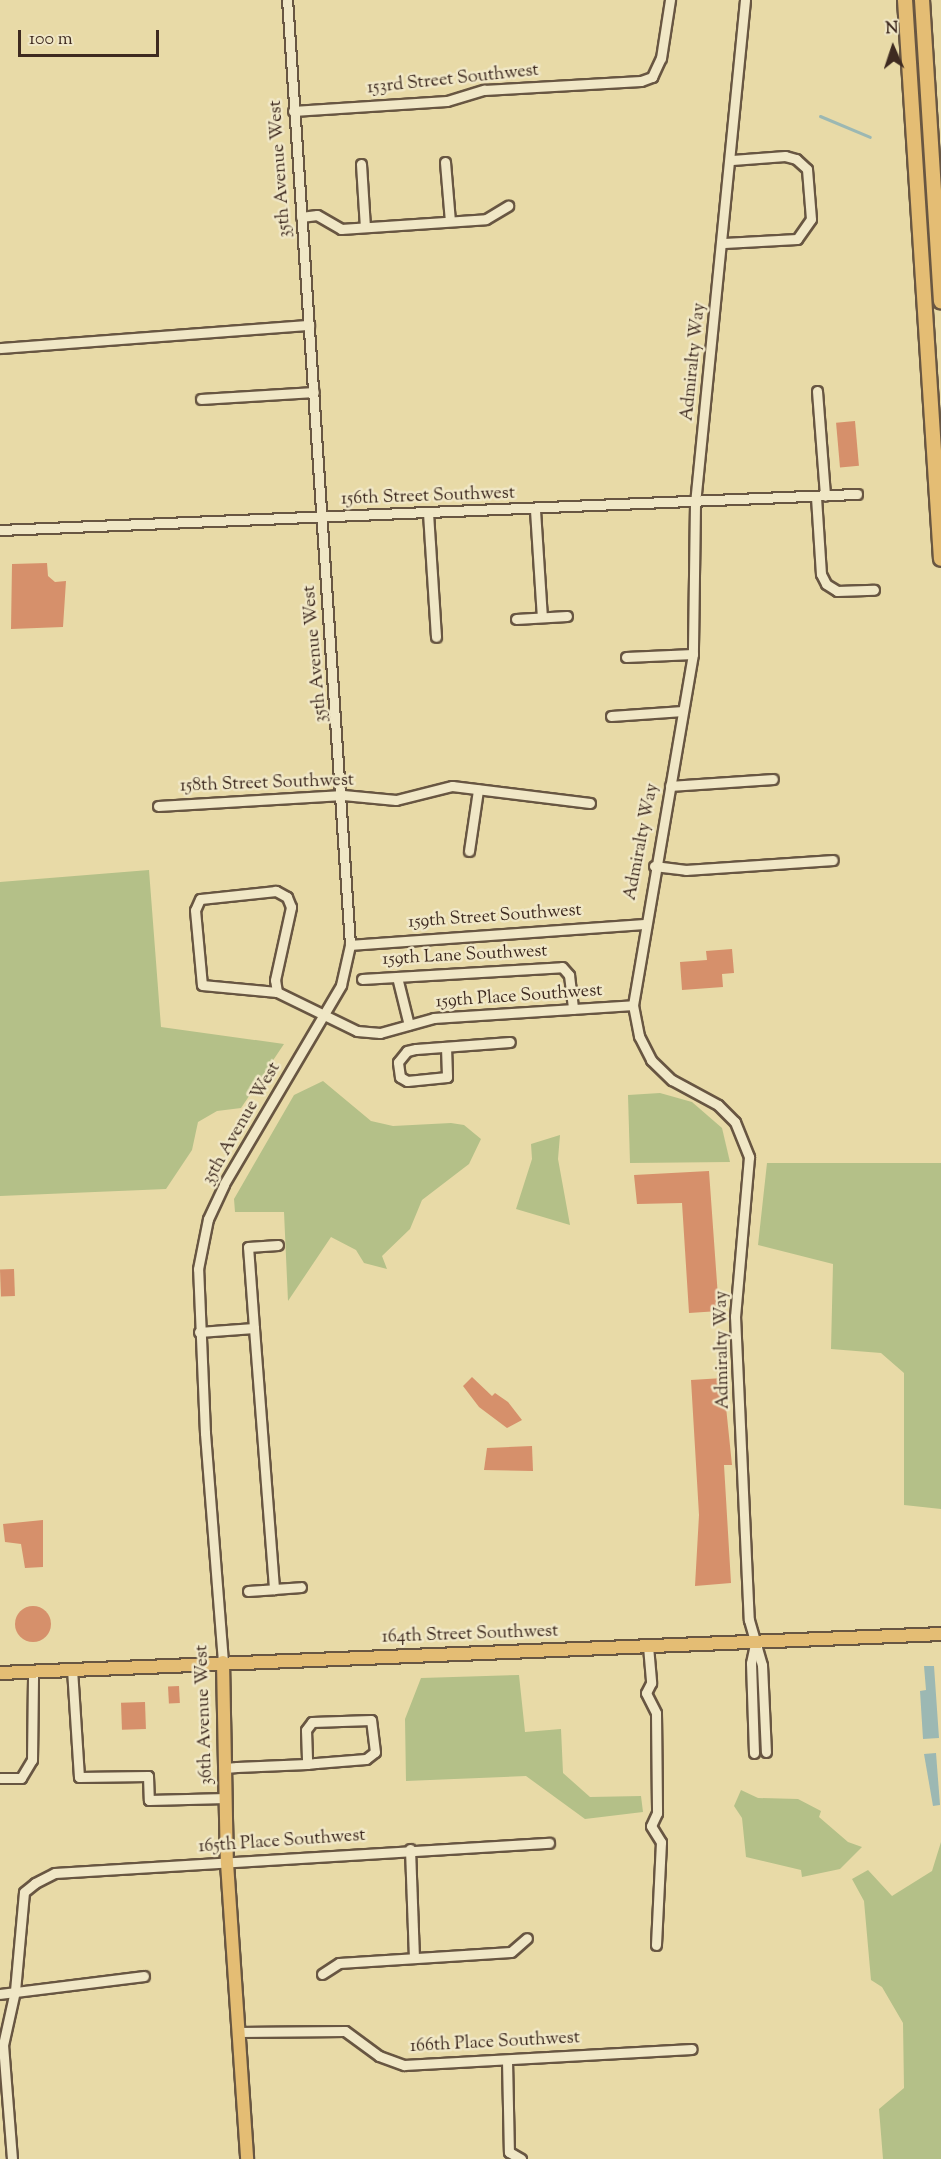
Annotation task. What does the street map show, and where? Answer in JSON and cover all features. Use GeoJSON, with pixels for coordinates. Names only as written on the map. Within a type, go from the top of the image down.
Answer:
{"type":"FeatureCollection","features":[{"type":"Feature","properties":{"kind":"highway"},"geometry":{"type":"LineString","coordinates":[[905,0],[941,560]]}},
{"type":"Feature","properties":{"kind":"highway"},"geometry":{"type":"LineString","coordinates":[[922,0],[941,301]]}},
{"type":"Feature","properties":{"kind":"main road","name":"164th Street Southwest"},"geometry":{"type":"LineString","coordinates":[[0,1673],[941,1634]]}},
{"type":"Feature","properties":{"kind":"main road","name":"36th Avenue West"},"geometry":{"type":"LineString","coordinates":[[223,1662],[227,1863],[247,2159]]}},
{"type":"Feature","properties":{"kind":"street","name":"35th Avenue West"},"geometry":{"type":"LineString","coordinates":[[198,1269],[208,1219],[224,1184],[341,985],[350,945],[344,795],[321,517],[287,0]]}},
{"type":"Feature","properties":{"kind":"street","name":"153rd Street Southwest"},"geometry":{"type":"LineString","coordinates":[[293,111],[447,101],[484,90],[652,77],[661,58],[670,0]]}},
{"type":"Feature","properties":{"kind":"street","name":"Admiralty Way"},"geometry":{"type":"LineString","coordinates":[[745,0],[724,243],[695,504],[693,654],[644,924],[633,1005],[639,1036],[651,1060],[672,1080],[718,1105],[735,1122],[749,1157],[735,1316],[748,1609],[762,1665],[766,1752]]}},
{"type":"Feature","properties":{"kind":"street"},"geometry":{"type":"LineString","coordinates":[[724,243],[797,239],[805,234],[811,219],[807,169],[796,159],[785,156],[732,160]]}},
{"type":"Feature","properties":{"kind":"street"},"geometry":{"type":"LineString","coordinates":[[445,162],[450,221]]}},
{"type":"Feature","properties":{"kind":"street"},"geometry":{"type":"LineString","coordinates":[[361,164],[365,227]]}},
{"type":"Feature","properties":{"kind":"street"},"geometry":{"type":"LineString","coordinates":[[301,217],[317,215],[341,229],[496,217],[508,206]]}},
{"type":"Feature","properties":{"kind":"street"},"geometry":{"type":"LineString","coordinates":[[0,348],[309,325]]}},
{"type":"Feature","properties":{"kind":"street"},"geometry":{"type":"LineString","coordinates":[[818,391],[821,574],[826,584],[837,591],[874,590]]}},
{"type":"Feature","properties":{"kind":"street"},"geometry":{"type":"LineString","coordinates":[[201,399],[314,392]]}},
{"type":"Feature","properties":{"kind":"street","name":"156th Street Southwest"},"geometry":{"type":"LineString","coordinates":[[0,530],[695,504],[857,494]]}},
{"type":"Feature","properties":{"kind":"street"},"geometry":{"type":"LineString","coordinates":[[535,510],[542,617]]}},
{"type":"Feature","properties":{"kind":"street"},"geometry":{"type":"LineString","coordinates":[[428,513],[436,637]]}},
{"type":"Feature","properties":{"kind":"street"},"geometry":{"type":"LineString","coordinates":[[516,619],[567,616]]}},
{"type":"Feature","properties":{"kind":"street"},"geometry":{"type":"LineString","coordinates":[[626,657],[693,654]]}},
{"type":"Feature","properties":{"kind":"street"},"geometry":{"type":"LineString","coordinates":[[611,716],[683,711]]}},
{"type":"Feature","properties":{"kind":"street"},"geometry":{"type":"LineString","coordinates":[[670,786],[773,779]]}},
{"type":"Feature","properties":{"kind":"street","name":"158th Street Southwest"},"geometry":{"type":"LineString","coordinates":[[158,806],[344,795],[396,800],[452,786],[590,803]]}},
{"type":"Feature","properties":{"kind":"street"},"geometry":{"type":"LineString","coordinates":[[469,851],[478,789]]}},
{"type":"Feature","properties":{"kind":"street"},"geometry":{"type":"LineString","coordinates":[[654,866],[686,870],[833,860]]}},
{"type":"Feature","properties":{"kind":"street","name":"159th Place Southwest"},"geometry":{"type":"LineString","coordinates":[[277,992],[275,980],[291,908],[287,897],[276,891],[200,899],[195,910],[202,985],[277,992],[357,1031],[380,1033],[434,1018],[633,1005]]}},
{"type":"Feature","properties":{"kind":"street","name":"159th Street Southwest"},"geometry":{"type":"LineString","coordinates":[[350,945],[644,924]]}},
{"type":"Feature","properties":{"kind":"street","name":"159th Lane Southwest"},"geometry":{"type":"LineString","coordinates":[[362,979],[562,967],[568,975],[573,1009]]}},
{"type":"Feature","properties":{"kind":"street"},"geometry":{"type":"LineString","coordinates":[[397,977],[409,1025]]}},
{"type":"Feature","properties":{"kind":"street"},"geometry":{"type":"LineString","coordinates":[[446,1047],[447,1077],[407,1082],[400,1077],[401,1055],[446,1047],[510,1042]]}},
{"type":"Feature","properties":{"kind":"street"},"geometry":{"type":"LineString","coordinates":[[274,1589],[248,1247],[278,1245]]}},
{"type":"Feature","properties":{"kind":"street","name":"36th Avenue West"},"geometry":{"type":"LineString","coordinates":[[198,1269],[199,1332],[223,1662]]}},
{"type":"Feature","properties":{"kind":"street"},"geometry":{"type":"LineString","coordinates":[[199,1332],[254,1328]]}},
{"type":"Feature","properties":{"kind":"street"},"geometry":{"type":"LineString","coordinates":[[248,1591],[301,1587]]}},
{"type":"Feature","properties":{"kind":"street"},"geometry":{"type":"LineString","coordinates":[[754,1753],[751,1663],[755,1642]]}},
{"type":"Feature","properties":{"kind":"street"},"geometry":{"type":"LineString","coordinates":[[648,1646],[651,1683],[646,1693],[656,1713],[657,1813],[651,1826],[661,1842],[656,1945]]}},
{"type":"Feature","properties":{"kind":"street"},"geometry":{"type":"LineString","coordinates":[[72,1670],[79,1777],[148,1776],[149,1800],[226,1798]]}},
{"type":"Feature","properties":{"kind":"street"},"geometry":{"type":"LineString","coordinates":[[0,1778],[21,1778],[32,1760],[33,1672]]}},
{"type":"Feature","properties":{"kind":"street"},"geometry":{"type":"LineString","coordinates":[[225,1768],[307,1764],[373,1757],[371,1720],[312,1722],[306,1730],[307,1764]]}},
{"type":"Feature","properties":{"kind":"street","name":"165th Place Southwest"},"geometry":{"type":"LineString","coordinates":[[15,1991],[24,1892],[55,1873],[410,1849],[549,1843]]}},
{"type":"Feature","properties":{"kind":"street"},"geometry":{"type":"LineString","coordinates":[[410,1849],[414,1958]]}},
{"type":"Feature","properties":{"kind":"street"},"geometry":{"type":"LineString","coordinates":[[322,1974],[339,1963],[511,1952],[527,1938]]}},
{"type":"Feature","properties":{"kind":"street"},"geometry":{"type":"LineString","coordinates":[[0,1994],[144,1976]]}},
{"type":"Feature","properties":{"kind":"street"},"geometry":{"type":"LineString","coordinates":[[12,2159],[3,2045],[15,1991]]}},
{"type":"Feature","properties":{"kind":"street","name":"166th Place Southwest"},"geometry":{"type":"LineString","coordinates":[[238,2032],[345,2031],[379,2056],[404,2065],[692,2049]]}},
{"type":"Feature","properties":{"kind":"street"},"geometry":{"type":"LineString","coordinates":[[507,2060],[509,2152],[521,2159]]}},
{"type":"Feature","properties":{"kind":"green space"},"geometry":{"type":"Polygon","coordinates":[[[149,870],[161,1027],[284,1044],[241,1108],[217,1111],[198,1122],[192,1150],[166,1189],[0,1196],[0,882],[149,870]]]}},
{"type":"Feature","properties":{"kind":"green space"},"geometry":{"type":"Polygon","coordinates":[[[323,1081],[371,1121],[393,1126],[451,1123],[464,1125],[481,1139],[469,1164],[422,1200],[410,1229],[382,1256],[387,1269],[364,1263],[356,1250],[331,1237],[288,1301],[284,1212],[235,1212],[234,1199],[294,1095],[323,1081]]]}},
{"type":"Feature","properties":{"kind":"green space"},"geometry":{"type":"Polygon","coordinates":[[[660,1093],[692,1102],[722,1128],[730,1162],[630,1163],[628,1095],[660,1093]]]}},
{"type":"Feature","properties":{"kind":"green space"},"geometry":{"type":"Polygon","coordinates":[[[560,1135],[558,1159],[570,1225],[516,1209],[532,1159],[531,1144],[560,1135]]]}},
{"type":"Feature","properties":{"kind":"green space"},"geometry":{"type":"Polygon","coordinates":[[[767,1163],[941,1163],[941,1509],[904,1505],[904,1373],[881,1353],[831,1349],[833,1264],[758,1245],[767,1163]]]}},
{"type":"Feature","properties":{"kind":"green space"},"geometry":{"type":"Polygon","coordinates":[[[519,1675],[525,1732],[561,1729],[563,1773],[590,1797],[641,1796],[643,1812],[585,1819],[526,1776],[406,1781],[405,1719],[421,1678],[519,1675]]]}},
{"type":"Feature","properties":{"kind":"green space"},"geometry":{"type":"Polygon","coordinates":[[[741,1790],[758,1798],[798,1799],[821,1811],[819,1817],[848,1842],[862,1847],[840,1869],[802,1877],[801,1870],[746,1857],[742,1818],[734,1806],[741,1790]]]}},
{"type":"Feature","properties":{"kind":"green space"},"geometry":{"type":"Polygon","coordinates":[[[941,1842],[941,2159],[883,2159],[879,2109],[904,2088],[903,2023],[882,1987],[871,1980],[864,1901],[852,1879],[868,1870],[892,1896],[932,1871],[941,1842]]]}},
{"type":"Feature","properties":{"kind":"water"},"geometry":{"type":"Polygon","coordinates":[[[924,1666],[934,1666],[939,1738],[923,1739],[920,1691],[926,1690],[924,1666]]]}},
{"type":"Feature","properties":{"kind":"water"},"geometry":{"type":"Polygon","coordinates":[[[936,1753],[940,1805],[933,1806],[924,1754],[936,1753]]]}},
{"type":"Feature","properties":{"kind":"building"},"geometry":{"type":"Polygon","coordinates":[[[855,421],[859,466],[840,467],[836,423],[855,421]]]}},
{"type":"Feature","properties":{"kind":"building"},"geometry":{"type":"Polygon","coordinates":[[[47,563],[48,576],[55,582],[66,581],[63,627],[11,629],[12,564],[47,563]]]}},
{"type":"Feature","properties":{"kind":"building"},"geometry":{"type":"Polygon","coordinates":[[[732,949],[734,973],[722,974],[723,987],[682,990],[680,962],[707,960],[706,951],[732,949]]]}},
{"type":"Feature","properties":{"kind":"building"},"geometry":{"type":"Polygon","coordinates":[[[709,1171],[719,1311],[689,1313],[682,1203],[637,1204],[634,1175],[709,1171]]]}},
{"type":"Feature","properties":{"kind":"building"},"geometry":{"type":"Polygon","coordinates":[[[0,1269],[14,1269],[15,1296],[1,1296],[0,1269]]]}},
{"type":"Feature","properties":{"kind":"building"},"geometry":{"type":"Polygon","coordinates":[[[472,1377],[492,1396],[495,1393],[508,1402],[522,1420],[507,1428],[479,1407],[463,1386],[472,1377]]]}},
{"type":"Feature","properties":{"kind":"building"},"geometry":{"type":"Polygon","coordinates":[[[723,1378],[732,1465],[724,1465],[731,1583],[695,1586],[699,1515],[691,1380],[723,1378]]]}},
{"type":"Feature","properties":{"kind":"building"},"geometry":{"type":"Polygon","coordinates":[[[532,1446],[533,1471],[484,1470],[487,1448],[532,1446]]]}},
{"type":"Feature","properties":{"kind":"building"},"geometry":{"type":"Polygon","coordinates":[[[43,1520],[43,1567],[25,1568],[21,1544],[5,1542],[3,1524],[43,1520]]]}},
{"type":"Feature","properties":{"kind":"building"},"geometry":{"type":"Polygon","coordinates":[[[33,1606],[46,1611],[51,1624],[46,1637],[33,1642],[20,1637],[15,1624],[20,1611],[33,1606]]]}},
{"type":"Feature","properties":{"kind":"building"},"geometry":{"type":"Polygon","coordinates":[[[179,1686],[180,1703],[169,1704],[168,1687],[179,1686]]]}},
{"type":"Feature","properties":{"kind":"building"},"geometry":{"type":"Polygon","coordinates":[[[145,1702],[146,1729],[122,1730],[121,1703],[145,1702]]]}},
{"type":"Feature","properties":{"kind":"waterway"},"geometry":{"type":"LineString","coordinates":[[820,116],[870,137]]}}]}
